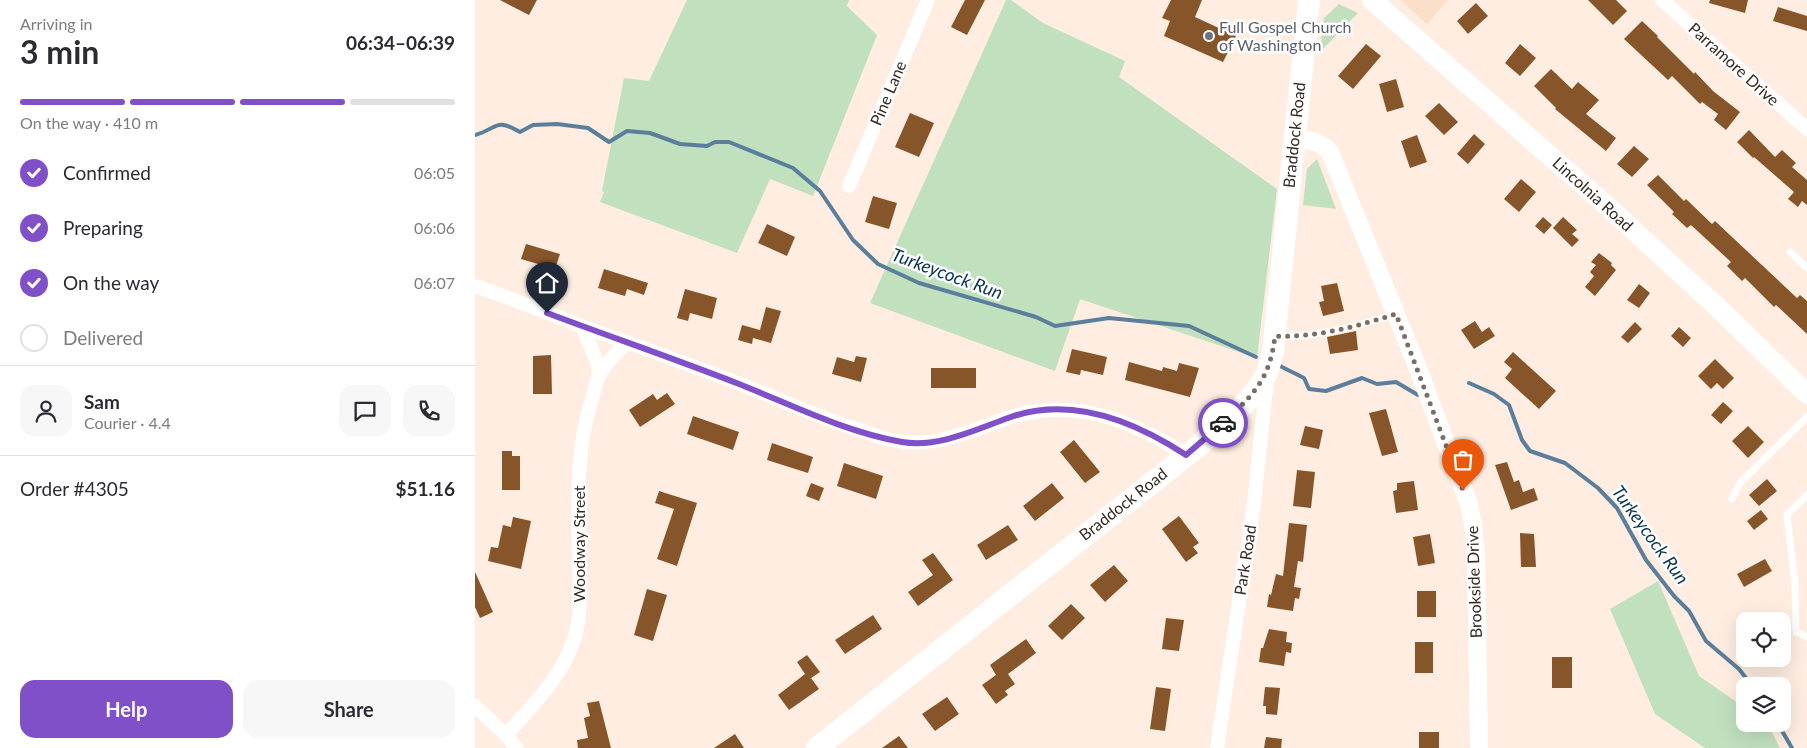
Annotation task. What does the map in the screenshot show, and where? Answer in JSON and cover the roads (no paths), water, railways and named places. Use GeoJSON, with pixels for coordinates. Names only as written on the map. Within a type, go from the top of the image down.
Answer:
{"type":"FeatureCollection","features":[{"type":"Feature","properties":{"kind":"main road","name":"Braddock Road"},"geometry":{"type":"LineString","coordinates":[[817,748],[1186,455],[1243,405],[1257,388],[1268,370],[1275,336],[1309,0]]}},
{"type":"Feature","properties":{"kind":"main road"},"geometry":{"type":"LineString","coordinates":[[1305,33],[1312,9],[1320,0]]}},
{"type":"Feature","properties":{"kind":"main road","name":"Lincolnia Road"},"geometry":{"type":"LineString","coordinates":[[1372,0],[1607,206],[1715,305],[1807,394]]}},
{"type":"Feature","properties":{"kind":"street","name":"Pine Lane"},"geometry":{"type":"LineString","coordinates":[[849,186],[928,0]]}},
{"type":"Feature","properties":{"kind":"street","name":"Parramore Drive"},"geometry":{"type":"LineString","coordinates":[[1662,0],[1807,129]]}},
{"type":"Feature","properties":{"kind":"street","name":"Brookside Drive"},"geometry":{"type":"LineString","coordinates":[[1294,138],[1316,142],[1325,146],[1330,152],[1367,247],[1396,314],[1469,504],[1476,554],[1479,748]]}},
{"type":"Feature","properties":{"kind":"street"},"geometry":{"type":"LineString","coordinates":[[475,286],[738,384],[836,423],[885,439],[906,442],[939,441],[1033,411],[1072,409],[1091,412],[1136,428],[1164,441],[1186,455]]}},
{"type":"Feature","properties":{"kind":"street"},"geometry":{"type":"LineString","coordinates":[[582,326],[597,362],[599,375]]}},
{"type":"Feature","properties":{"kind":"street","name":"Woodway Street"},"geometry":{"type":"LineString","coordinates":[[506,735],[548,686],[569,653],[575,635],[579,614],[580,590],[579,462],[583,433],[599,375],[627,342]]}},
{"type":"Feature","properties":{"kind":"street","name":"Park Road"},"geometry":{"type":"LineString","coordinates":[[1217,748],[1254,503],[1268,370]]}},
{"type":"Feature","properties":{"kind":"street"},"geometry":{"type":"LineString","coordinates":[[475,706],[517,748]]}},
{"type":"Feature","properties":{"kind":"lane"},"geometry":{"type":"LineString","coordinates":[[1790,252],[1807,268]]}},
{"type":"Feature","properties":{"kind":"lane"},"geometry":{"type":"LineString","coordinates":[[1275,336],[1314,334],[1371,322],[1396,314]]}},
{"type":"Feature","properties":{"kind":"lane"},"geometry":{"type":"LineString","coordinates":[[1732,499],[1740,483],[1807,417]]}},
{"type":"Feature","properties":{"kind":"lane"},"geometry":{"type":"LineString","coordinates":[[1807,495],[1787,515],[1795,584],[1796,632],[1807,637]]}},
{"type":"Feature","properties":{"kind":"waterway","name":"Turkeycock Run"},"geometry":{"type":"LineString","coordinates":[[475,135],[500,125],[505,125],[520,132],[533,125],[557,124],[588,128],[609,142],[627,131],[650,133],[680,144],[707,146],[715,142],[729,142],[793,168],[820,191],[853,240],[878,264],[919,283],[1036,317],[1055,326],[1109,318],[1189,326],[1256,357]]}},
{"type":"Feature","properties":{"kind":"waterway","name":"Turkeycock Run"},"geometry":{"type":"LineString","coordinates":[[1280,366],[1304,378],[1309,389],[1326,391],[1362,378],[1377,384],[1396,382],[1418,395]]}},
{"type":"Feature","properties":{"kind":"waterway","name":"Turkeycock Run"},"geometry":{"type":"LineString","coordinates":[[1469,383],[1494,394],[1509,405],[1522,440],[1530,451],[1565,463],[1598,488],[1617,508],[1646,560],[1674,596],[1689,611],[1706,641],[1739,669],[1745,677]]}},
{"type":"Feature","properties":{"kind":"waterway","name":"Turkeycock Run"},"geometry":{"type":"LineString","coordinates":[[1783,732],[1792,748]]}},
{"type":"Feature","properties":{"kind":"place","name":"Full Gospel Church of Washington"},"geometry":{"type":"Point","coordinates":[1209,36]}}]}
